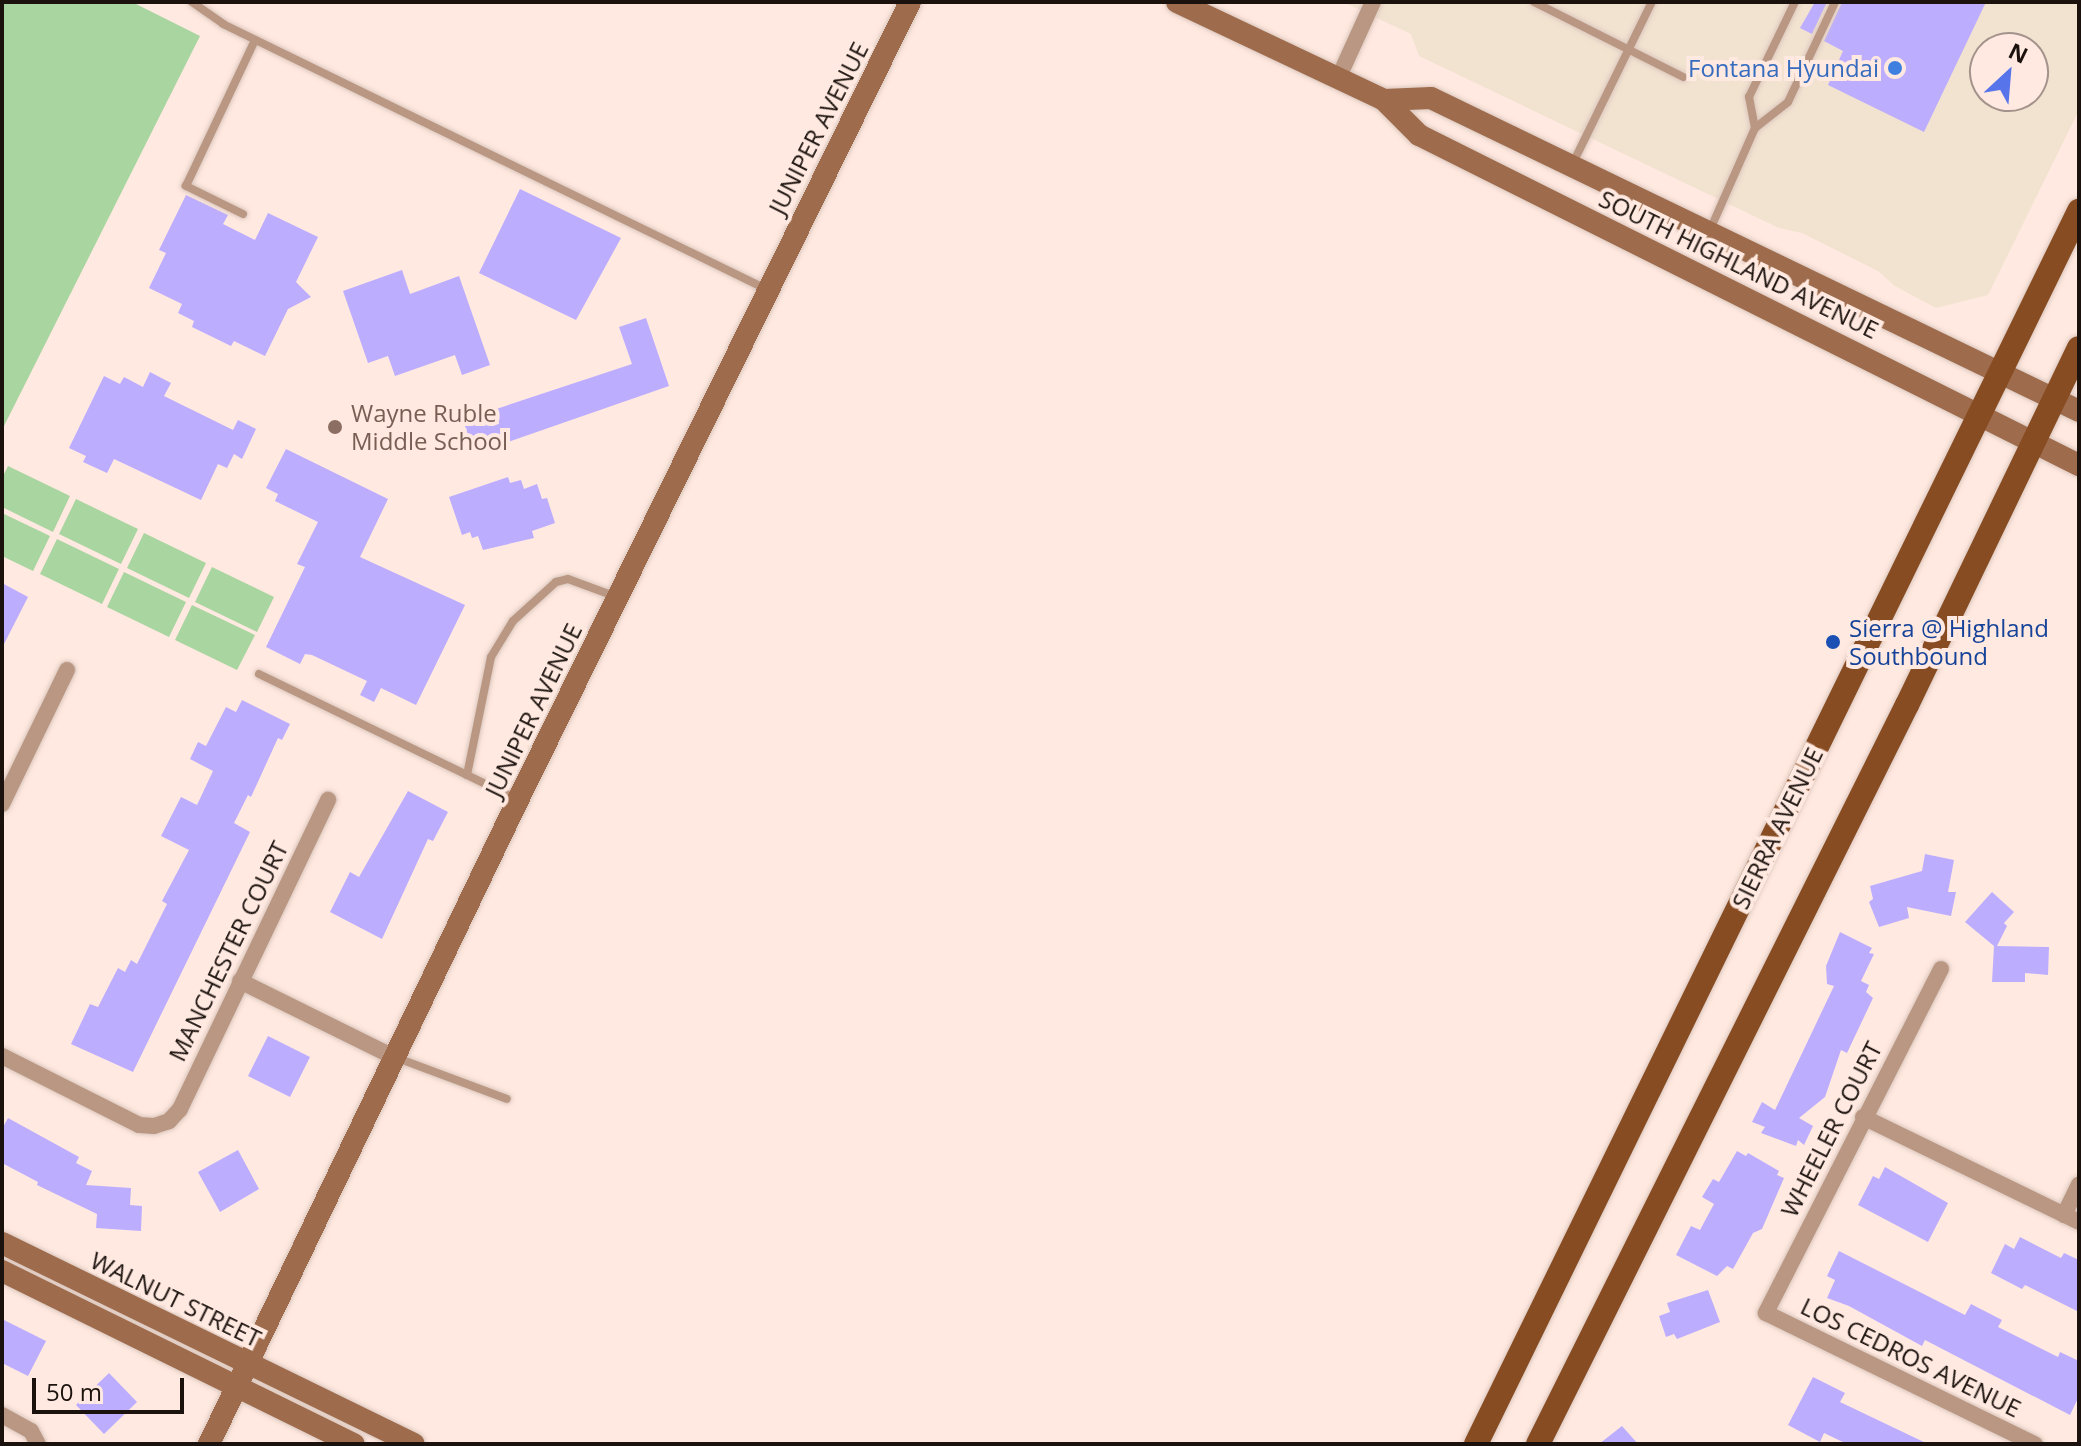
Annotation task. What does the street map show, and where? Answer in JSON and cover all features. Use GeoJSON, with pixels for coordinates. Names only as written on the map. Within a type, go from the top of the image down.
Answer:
{"type":"FeatureCollection","features":[{"type":"Feature","properties":{"kind":"main road","name":"SIERRA AVENUE"},"geometry":{"type":"LineString","coordinates":[[1476,1444],[2079,211]]}},
{"type":"Feature","properties":{"kind":"main road"},"geometry":{"type":"LineString","coordinates":[[1538,1444],[1900,719],[2079,348]]}},
{"type":"Feature","properties":{"kind":"street","name":"JUNIPER AVENUE"},"geometry":{"type":"LineString","coordinates":[[209,1444],[766,289],[910,2]]}},
{"type":"Feature","properties":{"kind":"street","name":"SOUTH HIGHLAND AVENUE"},"geometry":{"type":"LineString","coordinates":[[1177,2],[1384,100],[1419,135],[2079,465]]}},
{"type":"Feature","properties":{"kind":"street"},"geometry":{"type":"LineString","coordinates":[[1338,79],[1373,2]]}},
{"type":"Feature","properties":{"kind":"street","name":"SOUTH HIGHLAND AVENUE"},"geometry":{"type":"LineString","coordinates":[[1384,100],[1431,98],[2079,411]]}},
{"type":"Feature","properties":{"kind":"street"},"geometry":{"type":"LineString","coordinates":[[2,804],[67,670]]}},
{"type":"Feature","properties":{"kind":"street","name":"MANCHESTER COURT"},"geometry":{"type":"LineString","coordinates":[[2,1056],[139,1125],[154,1126],[169,1121],[180,1109],[328,800]]}},
{"type":"Feature","properties":{"kind":"street","name":"WHEELER COURT"},"geometry":{"type":"LineString","coordinates":[[1766,1313],[1863,1117],[1941,969]]}},
{"type":"Feature","properties":{"kind":"street"},"geometry":{"type":"LineString","coordinates":[[240,981],[396,1058]]}},
{"type":"Feature","properties":{"kind":"street"},"geometry":{"type":"LineString","coordinates":[[1863,1117],[2072,1218],[2079,1184]]}},
{"type":"Feature","properties":{"kind":"street","name":"WALNUT STREET"},"geometry":{"type":"LineString","coordinates":[[2,1243],[414,1444]]}},
{"type":"Feature","properties":{"kind":"street","name":"WALNUT STREET"},"geometry":{"type":"LineString","coordinates":[[2,1271],[354,1444]]}},
{"type":"Feature","properties":{"kind":"street","name":"LOS CEDROS AVENUE"},"geometry":{"type":"LineString","coordinates":[[1766,1313],[2035,1444]]}},
{"type":"Feature","properties":{"kind":"street"},"geometry":{"type":"LineString","coordinates":[[2,1415],[31,1431],[38,1444]]}},
{"type":"Feature","properties":{"kind":"lane"},"geometry":{"type":"LineString","coordinates":[[192,2],[223,24],[766,289]]}},
{"type":"Feature","properties":{"kind":"lane"},"geometry":{"type":"LineString","coordinates":[[1534,2],[1683,77]]}},
{"type":"Feature","properties":{"kind":"lane"},"geometry":{"type":"LineString","coordinates":[[1572,166],[1652,2]]}},
{"type":"Feature","properties":{"kind":"lane"},"geometry":{"type":"LineString","coordinates":[[1755,128],[1749,97],[1795,2]]}},
{"type":"Feature","properties":{"kind":"lane"},"geometry":{"type":"LineString","coordinates":[[1709,231],[1755,128],[1788,102],[1835,2]]}},
{"type":"Feature","properties":{"kind":"lane"},"geometry":{"type":"LineString","coordinates":[[243,214],[186,186],[255,40]]}},
{"type":"Feature","properties":{"kind":"lane"},"geometry":{"type":"LineString","coordinates":[[467,775],[491,657],[513,621],[556,582],[568,579],[618,597]]}},
{"type":"Feature","properties":{"kind":"lane"},"geometry":{"type":"LineString","coordinates":[[259,674],[518,800]]}},
{"type":"Feature","properties":{"kind":"lane"},"geometry":{"type":"LineString","coordinates":[[396,1058],[507,1099]]}},
{"type":"Feature","properties":{"kind":"shaded area"},"geometry":{"type":"Polygon","coordinates":[[[1343,2],[2079,2],[2079,110],[1988,295],[1936,308],[1895,286],[1878,271],[1802,233],[1779,228],[1419,56],[1411,34],[1343,2]]]}},
{"type":"Feature","properties":{"kind":"green space"},"geometry":{"type":"Polygon","coordinates":[[[2,2],[132,2],[200,36],[2,430],[2,2]]]}},
{"type":"Feature","properties":{"kind":"green space"},"geometry":{"type":"Polygon","coordinates":[[[8,466],[70,496],[53,532],[2,507],[2,478],[8,466]]]}},
{"type":"Feature","properties":{"kind":"green space"},"geometry":{"type":"Polygon","coordinates":[[[76,499],[138,529],[121,564],[59,534],[76,499]]]}},
{"type":"Feature","properties":{"kind":"green space"},"geometry":{"type":"Polygon","coordinates":[[[2,513],[50,536],[33,571],[2,556],[2,513]]]}},
{"type":"Feature","properties":{"kind":"green space"},"geometry":{"type":"Polygon","coordinates":[[[144,533],[206,563],[189,598],[127,568],[144,533]]]}},
{"type":"Feature","properties":{"kind":"green space"},"geometry":{"type":"Polygon","coordinates":[[[57,539],[119,569],[102,604],[40,574],[57,539]]]}},
{"type":"Feature","properties":{"kind":"green space"},"geometry":{"type":"Polygon","coordinates":[[[212,567],[274,597],[257,632],[195,602],[212,567]]]}},
{"type":"Feature","properties":{"kind":"green space"},"geometry":{"type":"Polygon","coordinates":[[[124,572],[186,602],[169,637],[107,607],[124,572]]]}},
{"type":"Feature","properties":{"kind":"green space"},"geometry":{"type":"Polygon","coordinates":[[[192,605],[255,635],[237,670],[175,640],[192,605]]]}},
{"type":"Feature","properties":{"kind":"building"},"geometry":{"type":"Polygon","coordinates":[[[1815,2],[1827,2],[1812,34],[1800,28],[1815,2]]]}},
{"type":"Feature","properties":{"kind":"building","name":"Fontana Hyundai"},"geometry":{"type":"Polygon","coordinates":[[[1842,2],[1986,2],[1969,32],[1924,132],[1828,85],[1843,51],[1824,41],[1842,2]]]}},
{"type":"Feature","properties":{"kind":"building"},"geometry":{"type":"Polygon","coordinates":[[[520,189],[621,238],[576,320],[479,273],[520,189]]]}},
{"type":"Feature","properties":{"kind":"building"},"geometry":{"type":"Polygon","coordinates":[[[186,195],[228,215],[223,224],[255,240],[268,213],[318,237],[296,282],[311,297],[288,309],[265,356],[234,341],[231,346],[192,327],[194,321],[178,313],[182,304],[149,288],[166,253],[159,250],[186,195]]]}},
{"type":"Feature","properties":{"kind":"building"},"geometry":{"type":"Polygon","coordinates":[[[402,270],[410,294],[459,276],[490,365],[462,375],[455,355],[395,376],[388,356],[368,363],[343,291],[402,270]]]}},
{"type":"Feature","properties":{"kind":"building"},"geometry":{"type":"Polygon","coordinates":[[[646,318],[669,386],[505,443],[482,448],[478,435],[469,438],[463,420],[632,364],[619,327],[646,318]]]}},
{"type":"Feature","properties":{"kind":"building"},"geometry":{"type":"Polygon","coordinates":[[[150,372],[171,383],[164,396],[233,430],[238,420],[256,429],[242,459],[234,454],[227,468],[218,464],[201,500],[114,459],[107,473],[83,462],[86,456],[69,448],[104,376],[120,384],[124,377],[143,387],[150,372]]]}},
{"type":"Feature","properties":{"kind":"building"},"geometry":{"type":"Polygon","coordinates":[[[286,449],[388,499],[360,557],[465,605],[416,705],[381,688],[374,702],[360,695],[367,681],[312,655],[305,654],[300,664],[266,647],[305,567],[297,564],[318,522],[275,501],[278,494],[266,488],[286,449]]]}},
{"type":"Feature","properties":{"kind":"building"},"geometry":{"type":"Polygon","coordinates":[[[508,477],[510,483],[521,480],[524,489],[537,484],[542,499],[547,498],[555,523],[532,531],[534,538],[483,550],[478,536],[472,538],[470,532],[462,535],[449,497],[508,477]]]}},
{"type":"Feature","properties":{"kind":"building"},"geometry":{"type":"Polygon","coordinates":[[[2,583],[28,597],[2,648],[2,583]]]}},
{"type":"Feature","properties":{"kind":"building"},"geometry":{"type":"Polygon","coordinates":[[[242,700],[290,724],[282,740],[278,738],[251,797],[248,795],[234,823],[250,832],[133,1072],[71,1044],[90,1004],[98,1007],[118,968],[125,972],[131,960],[137,964],[167,904],[162,901],[189,850],[161,836],[181,797],[197,805],[213,771],[190,759],[198,742],[206,746],[226,707],[236,712],[242,700]]]}},
{"type":"Feature","properties":{"kind":"building"},"geometry":{"type":"Polygon","coordinates":[[[408,791],[448,812],[433,841],[428,839],[382,939],[330,912],[350,872],[359,877],[408,791]]]}},
{"type":"Feature","properties":{"kind":"building"},"geometry":{"type":"Polygon","coordinates":[[[1925,854],[1954,860],[1948,892],[1956,892],[1951,916],[1907,907],[1909,918],[1879,927],[1869,902],[1873,899],[1870,886],[1922,871],[1925,854]]]}},
{"type":"Feature","properties":{"kind":"building"},"geometry":{"type":"Polygon","coordinates":[[[1992,892],[2014,912],[2004,923],[2007,926],[1997,946],[2049,947],[2048,975],[2025,973],[2025,982],[1992,982],[1994,946],[1965,922],[1992,892]]]}},
{"type":"Feature","properties":{"kind":"building"},"geometry":{"type":"Polygon","coordinates":[[[1840,932],[1872,948],[1869,953],[1874,954],[1861,981],[1869,985],[1866,992],[1873,998],[1847,1053],[1841,1050],[1825,1097],[1799,1118],[1813,1126],[1804,1145],[1798,1140],[1796,1146],[1761,1133],[1765,1127],[1752,1122],[1762,1102],[1775,1110],[1834,986],[1827,984],[1826,966],[1840,932]]]}},
{"type":"Feature","properties":{"kind":"building"},"geometry":{"type":"Polygon","coordinates":[[[268,1036],[310,1057],[290,1097],[248,1076],[268,1036]]]}},
{"type":"Feature","properties":{"kind":"building"},"geometry":{"type":"Polygon","coordinates":[[[8,1118],[79,1157],[76,1163],[92,1171],[86,1185],[131,1188],[130,1205],[142,1206],[141,1231],[96,1228],[97,1214],[37,1185],[38,1182],[2,1163],[2,1129],[8,1118]]]}},
{"type":"Feature","properties":{"kind":"building"},"geometry":{"type":"Polygon","coordinates":[[[238,1150],[259,1189],[220,1212],[198,1172],[238,1150]]]}},
{"type":"Feature","properties":{"kind":"building"},"geometry":{"type":"Polygon","coordinates":[[[1737,1151],[1746,1156],[1748,1153],[1779,1171],[1777,1175],[1784,1178],[1762,1229],[1753,1233],[1733,1269],[1727,1266],[1717,1276],[1676,1255],[1691,1226],[1700,1230],[1714,1204],[1702,1197],[1713,1179],[1719,1182],[1737,1151]]]}},
{"type":"Feature","properties":{"kind":"building"},"geometry":{"type":"Polygon","coordinates":[[[1885,1167],[1948,1203],[1928,1242],[1858,1205],[1873,1176],[1879,1179],[1885,1167]]]}},
{"type":"Feature","properties":{"kind":"building"},"geometry":{"type":"Polygon","coordinates":[[[2020,1237],[2061,1258],[2064,1253],[2079,1260],[2079,1312],[2025,1285],[2022,1289],[1991,1273],[2005,1244],[2014,1249],[2020,1237]]]}},
{"type":"Feature","properties":{"kind":"building"},"geometry":{"type":"Polygon","coordinates":[[[1839,1251],[1965,1315],[1971,1304],[2002,1320],[1998,1327],[2058,1357],[2060,1352],[2079,1361],[2079,1396],[2070,1415],[1925,1340],[1922,1346],[1849,1306],[1827,1298],[1835,1280],[1827,1276],[1839,1251]]]}},
{"type":"Feature","properties":{"kind":"building"},"geometry":{"type":"Polygon","coordinates":[[[1708,1290],[1720,1322],[1677,1339],[1674,1334],[1666,1337],[1659,1316],[1670,1312],[1667,1303],[1708,1290]]]}},
{"type":"Feature","properties":{"kind":"building"},"geometry":{"type":"Polygon","coordinates":[[[2,1319],[46,1341],[28,1376],[2,1363],[2,1319]]]}},
{"type":"Feature","properties":{"kind":"building"},"geometry":{"type":"Polygon","coordinates":[[[109,1373],[137,1402],[104,1434],[76,1405],[109,1373]]]}},
{"type":"Feature","properties":{"kind":"building"},"geometry":{"type":"Polygon","coordinates":[[[1813,1377],[1845,1393],[1840,1402],[1928,1444],[1847,1444],[1824,1433],[1820,1442],[1788,1425],[1813,1377]]]}},
{"type":"Feature","properties":{"kind":"building"},"geometry":{"type":"Polygon","coordinates":[[[1622,1426],[1638,1444],[1599,1444],[1622,1426]]]}},
{"type":"Feature","properties":{"kind":"place","name":"Fontana Hyundai"},"geometry":{"type":"Point","coordinates":[1895,68]}},
{"type":"Feature","properties":{"kind":"place","name":"Wayne Ruble Middle School"},"geometry":{"type":"Point","coordinates":[335,427]}},
{"type":"Feature","properties":{"kind":"place","name":"Sierra @ Highland Southbound"},"geometry":{"type":"Point","coordinates":[1833,642]}}]}
